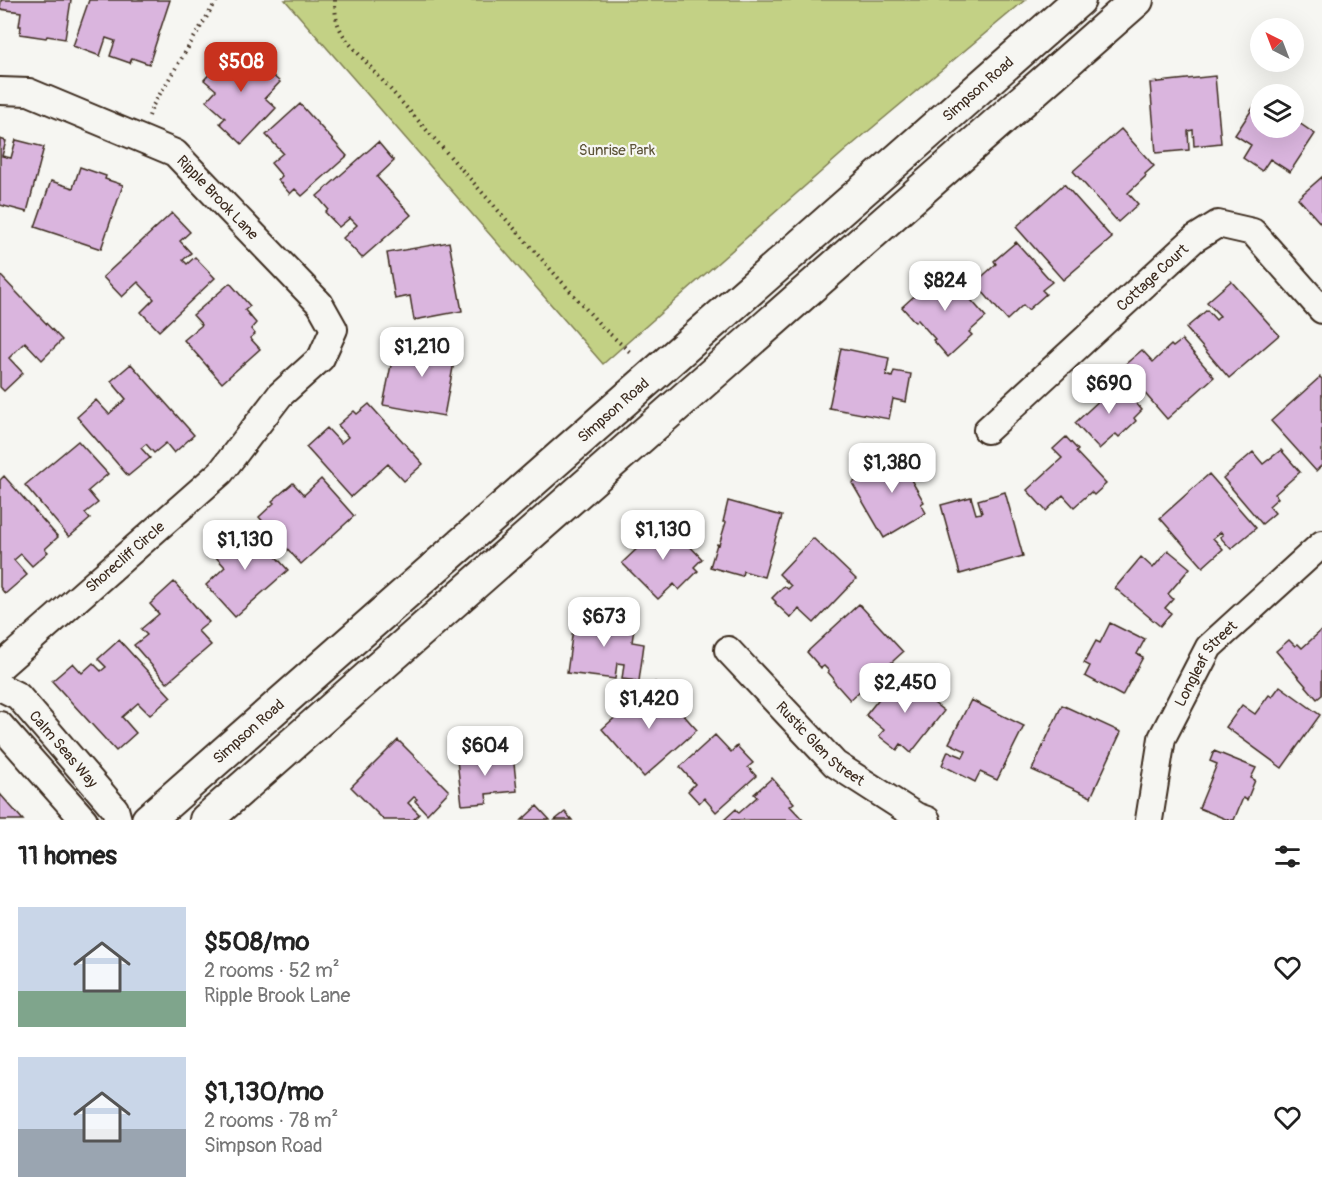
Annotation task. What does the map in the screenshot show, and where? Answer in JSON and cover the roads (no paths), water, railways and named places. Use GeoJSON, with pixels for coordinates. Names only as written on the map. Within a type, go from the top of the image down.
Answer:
{"type":"FeatureCollection","features":[{"type":"Feature","properties":{"kind":"main road","name":"Simpson Road"},"geometry":{"type":"LineString","coordinates":[[148,820],[1079,0]]}},
{"type":"Feature","properties":{"kind":"main road"},"geometry":{"type":"LineString","coordinates":[[206,820],[1137,0]]}},
{"type":"Feature","properties":{"kind":"street","name":"Ripple Brook Lane"},"geometry":{"type":"LineString","coordinates":[[0,91],[29,92],[175,153],[320,304],[333,329]]}},
{"type":"Feature","properties":{"kind":"street","name":"Cottage Court"},"geometry":{"type":"LineString","coordinates":[[987,430],[1194,239],[1218,224],[1253,232],[1322,310]]}},
{"type":"Feature","properties":{"kind":"street","name":"Shorecliff Circle"},"geometry":{"type":"LineString","coordinates":[[0,667],[221,472],[280,395],[321,358],[333,329]]}},
{"type":"Feature","properties":{"kind":"street","name":"Longleaf Street"},"geometry":{"type":"LineString","coordinates":[[1149,820],[1162,738],[1209,647],[1322,543]]}},
{"type":"Feature","properties":{"kind":"street","name":"Rustic Glen Street"},"geometry":{"type":"LineString","coordinates":[[728,650],[835,764],[916,816],[927,820]]}},
{"type":"Feature","properties":{"kind":"street","name":"Calm Seas Way"},"geometry":{"type":"LineString","coordinates":[[0,687],[18,696],[115,808],[118,820]]}},
{"type":"Feature","properties":{"kind":"street"},"geometry":{"type":"LineString","coordinates":[[0,725],[84,820]]}},
{"type":"Feature","properties":{"kind":"park label","name":"Sunrise Park"},"geometry":{"type":"Point","coordinates":[617,150]}}]}
